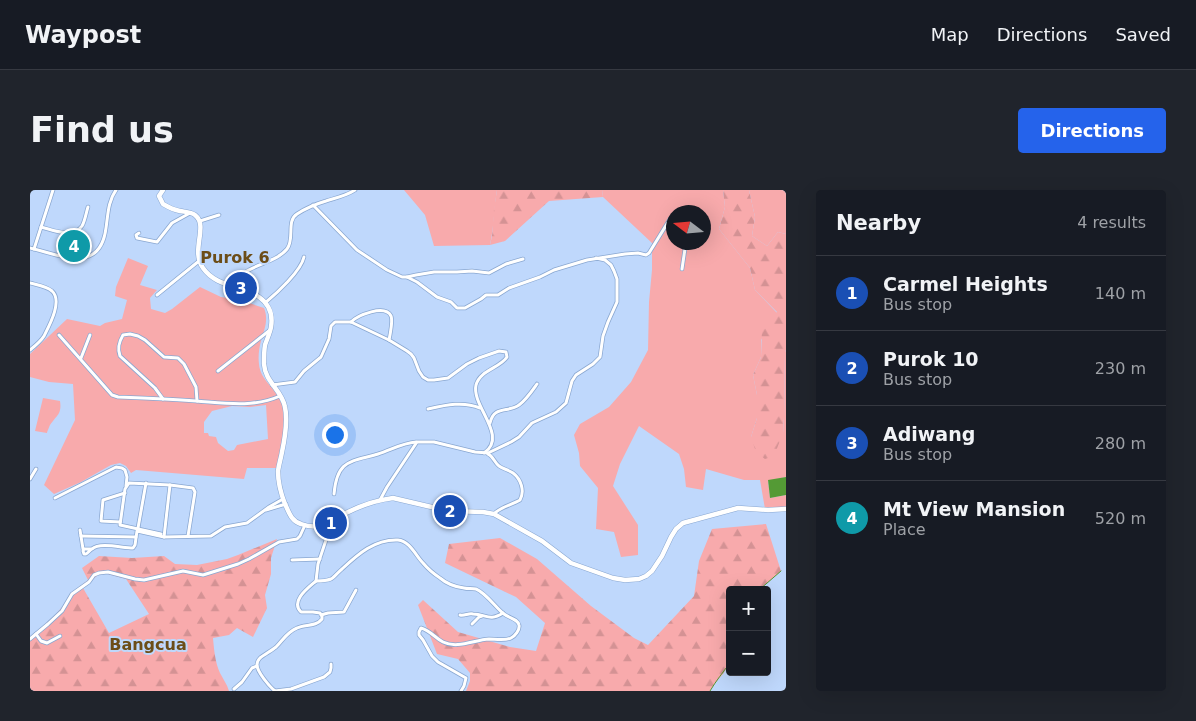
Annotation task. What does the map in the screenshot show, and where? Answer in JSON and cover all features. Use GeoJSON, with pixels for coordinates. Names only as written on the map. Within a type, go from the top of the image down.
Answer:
{"type":"FeatureCollection","features":[{"type":"Feature","properties":{"kind":"street"},"geometry":{"type":"LineString","coordinates":[[53,190],[32,249],[72,258],[82,258],[94,253],[99,248],[104,238],[111,198],[116,190]]}},
{"type":"Feature","properties":{"kind":"street"},"geometry":{"type":"LineString","coordinates":[[163,190],[159,196],[163,204],[177,210],[190,212],[200,221],[201,227],[197,254],[207,273],[214,280],[246,290],[258,296],[269,308],[271,316],[270,330],[265,345],[264,370],[268,380],[285,406],[286,418],[283,447],[278,472],[283,499],[292,518],[296,522],[305,525],[325,526],[347,513],[385,499],[399,499],[450,511],[477,511],[494,514],[542,541],[571,563],[620,580],[632,580],[646,576],[652,571],[676,529],[684,523],[738,508],[786,509]]}},
{"type":"Feature","properties":{"kind":"street"},"geometry":{"type":"LineString","coordinates":[[232,286],[250,269],[286,251],[294,217],[313,206],[348,194],[354,190]]}},
{"type":"Feature","properties":{"kind":"street"},"geometry":{"type":"LineString","coordinates":[[313,206],[358,250],[395,275],[417,282],[438,297],[451,302],[457,308],[465,308],[486,295],[498,295],[509,288],[554,270],[596,258],[650,253],[666,226]]}},
{"type":"Feature","properties":{"kind":"street"},"geometry":{"type":"LineString","coordinates":[[41,227],[67,233],[76,232],[82,225],[88,207]]}},
{"type":"Feature","properties":{"kind":"street"},"geometry":{"type":"LineString","coordinates":[[139,233],[136,235],[137,238],[157,242],[172,224],[190,212]]}},
{"type":"Feature","properties":{"kind":"street"},"geometry":{"type":"LineString","coordinates":[[200,221],[219,215]]}},
{"type":"Feature","properties":{"kind":"street"},"geometry":{"type":"LineString","coordinates":[[682,269],[685,250]]}},
{"type":"Feature","properties":{"kind":"street"},"geometry":{"type":"LineString","coordinates":[[265,303],[282,288],[302,264],[304,257]]}},
{"type":"Feature","properties":{"kind":"street"},"geometry":{"type":"LineString","coordinates":[[485,453],[511,442],[532,424],[556,412],[566,403],[572,381],[576,375],[600,357],[603,336],[617,302],[618,279],[611,265],[604,260],[596,258]]}},
{"type":"Feature","properties":{"kind":"street"},"geometry":{"type":"LineString","coordinates":[[407,278],[434,272],[472,271],[489,273],[506,264],[523,259]]}},
{"type":"Feature","properties":{"kind":"street"},"geometry":{"type":"LineString","coordinates":[[157,295],[199,261]]}},
{"type":"Feature","properties":{"kind":"street"},"geometry":{"type":"LineString","coordinates":[[30,283],[44,287],[52,292],[56,298],[52,318],[44,337],[30,350]]}},
{"type":"Feature","properties":{"kind":"street"},"geometry":{"type":"LineString","coordinates":[[351,322],[369,312],[380,311],[388,313],[392,320],[389,340]]}},
{"type":"Feature","properties":{"kind":"street"},"geometry":{"type":"LineString","coordinates":[[272,385],[295,382],[320,357],[329,339],[332,324],[337,321],[351,322],[407,350],[416,363],[418,371],[428,380],[448,378],[479,358],[499,351],[506,352],[507,357],[505,361],[484,374],[477,382],[476,389],[481,408],[490,426]]}},
{"type":"Feature","properties":{"kind":"street"},"geometry":{"type":"LineString","coordinates":[[218,371],[270,330]]}},
{"type":"Feature","properties":{"kind":"street"},"geometry":{"type":"LineString","coordinates":[[60,335],[112,395],[118,397],[248,404],[280,396]]}},
{"type":"Feature","properties":{"kind":"street"},"geometry":{"type":"LineString","coordinates":[[81,358],[90,335]]}},
{"type":"Feature","properties":{"kind":"street"},"geometry":{"type":"LineString","coordinates":[[163,399],[155,388],[120,356],[118,351],[119,342],[123,335],[138,336],[164,357],[178,358],[184,364],[196,387],[197,401]]}},
{"type":"Feature","properties":{"kind":"street"},"geometry":{"type":"LineString","coordinates":[[485,453],[490,449],[492,442],[490,421],[494,414],[520,405],[538,384]]}},
{"type":"Feature","properties":{"kind":"street"},"geometry":{"type":"LineString","coordinates":[[428,409],[450,404],[465,404],[481,408]]}},
{"type":"Feature","properties":{"kind":"street"},"geometry":{"type":"LineString","coordinates":[[380,500],[416,442]]}},
{"type":"Feature","properties":{"kind":"street"},"geometry":{"type":"LineString","coordinates":[[334,494],[337,476],[345,465],[353,460],[416,442],[434,442],[485,453],[492,456],[497,464],[516,475],[523,492],[520,500],[501,508],[494,514]]}},
{"type":"Feature","properties":{"kind":"street"},"geometry":{"type":"LineString","coordinates":[[55,498],[116,467],[122,468],[125,470],[127,478],[120,522]]}},
{"type":"Feature","properties":{"kind":"street"},"geometry":{"type":"LineString","coordinates":[[30,479],[36,469]]}},
{"type":"Feature","properties":{"kind":"street"},"geometry":{"type":"LineString","coordinates":[[126,486],[130,483],[146,483],[191,487],[194,490],[188,536]]}},
{"type":"Feature","properties":{"kind":"street"},"geometry":{"type":"LineString","coordinates":[[138,528],[146,483]]}},
{"type":"Feature","properties":{"kind":"street"},"geometry":{"type":"LineString","coordinates":[[164,536],[170,485]]}},
{"type":"Feature","properties":{"kind":"street"},"geometry":{"type":"LineString","coordinates":[[124,494],[103,500],[101,521],[120,522],[120,525],[164,536]]}},
{"type":"Feature","properties":{"kind":"street"},"geometry":{"type":"LineString","coordinates":[[80,530],[83,553],[85,555],[95,547],[133,548],[138,531],[164,536],[211,536],[222,529],[247,522],[283,499]]}},
{"type":"Feature","properties":{"kind":"street"},"geometry":{"type":"LineString","coordinates":[[263,511],[286,504]]}},
{"type":"Feature","properties":{"kind":"street"},"geometry":{"type":"LineString","coordinates":[[30,639],[62,611],[72,594],[89,582],[94,575],[108,572],[144,580],[185,571],[200,575],[212,573],[250,559],[278,542],[297,538],[300,536],[305,525]]}},
{"type":"Feature","properties":{"kind":"street"},"geometry":{"type":"LineString","coordinates":[[321,615],[316,612],[301,612],[298,608],[298,602],[300,597],[316,581],[326,540],[325,526]]}},
{"type":"Feature","properties":{"kind":"street"},"geometry":{"type":"LineString","coordinates":[[81,536],[136,537]]}},
{"type":"Feature","properties":{"kind":"street"},"geometry":{"type":"LineString","coordinates":[[316,581],[326,581],[332,578],[358,554],[369,547],[378,543],[398,540],[406,543],[421,562],[441,580],[456,587],[476,589],[482,593],[502,613],[516,620],[519,625],[517,633],[511,638],[452,644],[442,641],[426,630],[421,628],[419,630],[419,634],[435,660],[466,678],[461,691]]}},
{"type":"Feature","properties":{"kind":"street"},"geometry":{"type":"LineString","coordinates":[[292,560],[320,559]]}},
{"type":"Feature","properties":{"kind":"street"},"geometry":{"type":"LineString","coordinates":[[321,615],[344,612],[356,590]]}},
{"type":"Feature","properties":{"kind":"street"},"geometry":{"type":"LineString","coordinates":[[460,615],[466,616],[472,613],[492,618],[502,613]]}},
{"type":"Feature","properties":{"kind":"street"},"geometry":{"type":"LineString","coordinates":[[321,615],[322,619],[320,622],[297,627],[289,633],[278,645],[259,659],[257,666],[275,691],[291,689],[324,677],[330,672],[331,664]]}},
{"type":"Feature","properties":{"kind":"street"},"geometry":{"type":"LineString","coordinates":[[472,624],[482,616]]}},
{"type":"Feature","properties":{"kind":"street"},"geometry":{"type":"LineString","coordinates":[[36,634],[41,641],[47,643],[60,636]]}},
{"type":"Feature","properties":{"kind":"street"},"geometry":{"type":"LineString","coordinates":[[234,689],[242,682],[252,668],[257,666]]}},
{"type":"Feature","properties":{"kind":"green space"},"geometry":{"type":"Polygon","coordinates":[[[404,190],[497,190],[490,245],[434,246],[425,215],[404,190]]]}},
{"type":"Feature","properties":{"kind":"green space"},"geometry":{"type":"Polygon","coordinates":[[[497,190],[602,190],[603,197],[549,201],[505,241],[490,245],[497,190]]]}},
{"type":"Feature","properties":{"kind":"green space"},"geometry":{"type":"Polygon","coordinates":[[[602,190],[723,190],[725,207],[719,229],[750,268],[755,290],[777,313],[761,340],[761,357],[753,375],[757,395],[757,418],[751,437],[783,433],[786,350],[786,477],[768,481],[770,498],[786,495],[786,509],[765,509],[760,480],[744,480],[706,469],[703,490],[686,487],[684,469],[679,454],[639,426],[620,464],[613,486],[638,525],[638,555],[621,557],[614,532],[596,529],[598,488],[580,466],[574,435],[580,424],[609,407],[631,382],[648,350],[652,243],[603,197],[602,190]]]}},
{"type":"Feature","properties":{"kind":"green space"},"geometry":{"type":"Polygon","coordinates":[[[723,190],[749,190],[755,217],[752,236],[767,246],[778,232],[786,234],[786,350],[783,433],[774,456],[765,459],[756,452],[751,437],[757,418],[757,395],[753,375],[761,357],[762,326],[777,312],[755,290],[750,268],[719,229],[725,207],[723,190]]]}},
{"type":"Feature","properties":{"kind":"green space"},"geometry":{"type":"Polygon","coordinates":[[[749,190],[786,190],[786,234],[778,232],[767,246],[752,236],[755,217],[749,190]]]}},
{"type":"Feature","properties":{"kind":"green space"},"geometry":{"type":"Polygon","coordinates":[[[128,258],[148,266],[140,285],[157,290],[150,298],[151,309],[165,313],[200,287],[221,297],[240,300],[264,308],[266,321],[259,350],[260,369],[280,400],[284,416],[284,434],[277,468],[247,468],[244,479],[136,470],[131,473],[126,466],[120,463],[111,465],[81,482],[54,494],[44,485],[75,420],[73,384],[49,382],[30,377],[30,354],[67,319],[100,326],[122,319],[127,300],[115,296],[116,287],[128,258]],[[266,405],[250,407],[232,406],[212,411],[204,422],[204,433],[216,437],[218,443],[228,451],[234,450],[237,445],[268,439],[266,405]]]}},
{"type":"Feature","properties":{"kind":"green space"},"geometry":{"type":"Polygon","coordinates":[[[43,398],[60,401],[60,412],[50,425],[47,433],[35,431],[43,398]]]}},
{"type":"Feature","properties":{"kind":"green space"},"geometry":{"type":"Polygon","coordinates":[[[766,524],[781,571],[764,586],[726,586],[726,669],[710,691],[466,691],[470,681],[470,673],[458,659],[437,654],[418,605],[423,600],[458,632],[510,647],[536,651],[545,623],[516,597],[445,563],[449,544],[500,538],[537,559],[591,606],[634,638],[648,645],[694,596],[699,561],[712,529],[766,524]]]}},
{"type":"Feature","properties":{"kind":"green space"},"geometry":{"type":"Polygon","coordinates":[[[277,539],[271,558],[271,574],[265,595],[267,608],[253,637],[237,628],[229,635],[213,638],[217,664],[229,691],[30,691],[30,638],[56,614],[70,594],[88,580],[82,568],[99,556],[132,558],[164,556],[175,564],[197,565],[227,559],[277,539]],[[104,573],[98,575],[83,588],[109,633],[149,614],[126,579],[104,573]]]}},
{"type":"Feature","properties":{"kind":"shaded area"},"geometry":{"type":"Polygon","coordinates":[[[786,477],[786,495],[770,498],[768,480],[786,477]]]}},
{"type":"Feature","properties":{"kind":"waterway"},"geometry":{"type":"LineString","coordinates":[[764,586],[781,571]]}},
{"type":"Feature","properties":{"kind":"waterway"},"geometry":{"type":"LineString","coordinates":[[710,691],[726,668]]}},
{"type":"Feature","properties":{"kind":"place","name":"Mt View Mansion"},"geometry":{"type":"Point","coordinates":[74,246]}},
{"type":"Feature","properties":{"kind":"place","name":"Adiwang"},"geometry":{"type":"Point","coordinates":[241,288]}},
{"type":"Feature","properties":{"kind":"place","name":"Purok 10"},"geometry":{"type":"Point","coordinates":[450,511]}},
{"type":"Feature","properties":{"kind":"place","name":"Carmel Heights"},"geometry":{"type":"Point","coordinates":[331,523]}},
{"type":"Feature","properties":{"kind":"district","name":"Purok 6"},"geometry":{"type":"Point","coordinates":[235,257]}},
{"type":"Feature","properties":{"kind":"district","name":"Bangcua"},"geometry":{"type":"Point","coordinates":[148,644]}}]}
